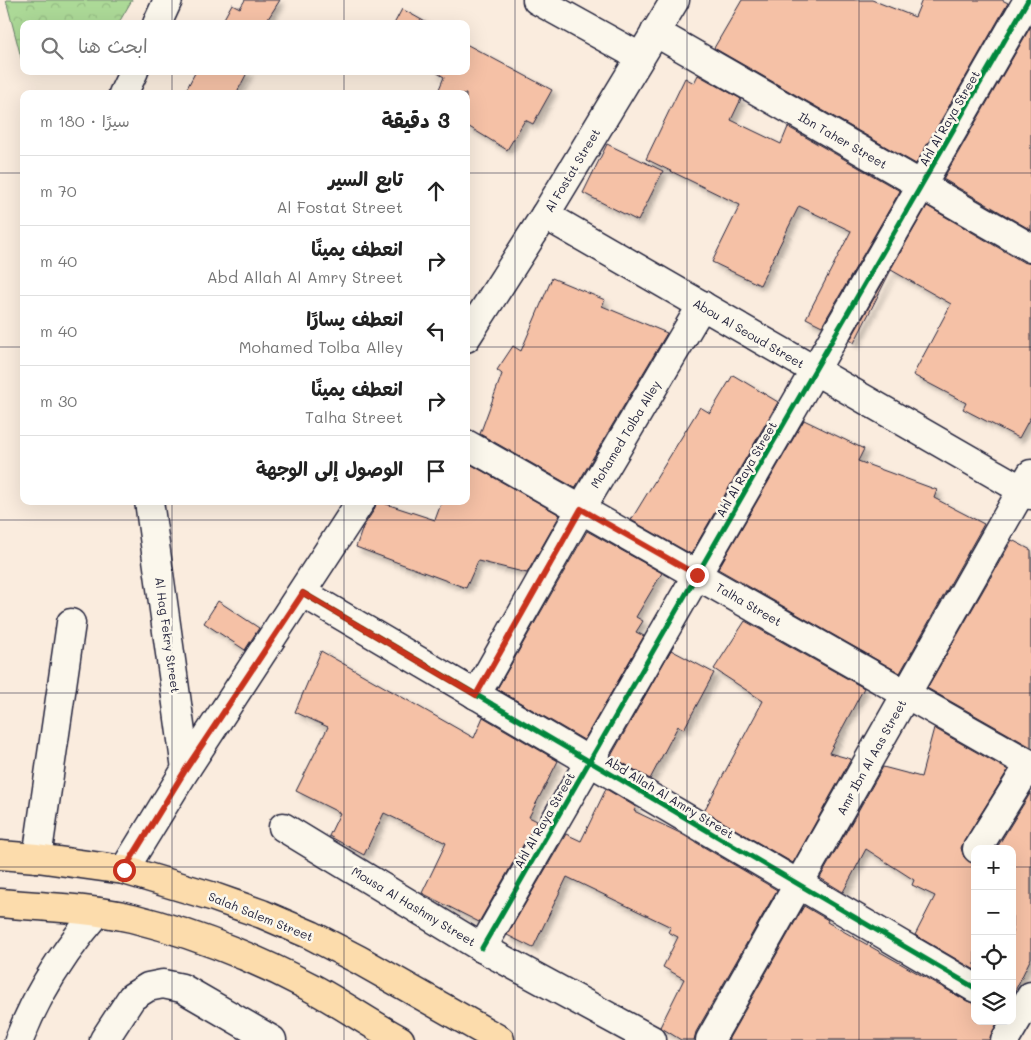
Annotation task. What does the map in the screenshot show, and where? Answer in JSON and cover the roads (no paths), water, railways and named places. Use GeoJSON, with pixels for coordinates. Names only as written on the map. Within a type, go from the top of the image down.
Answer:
{"type":"FeatureCollection","features":[{"type":"Feature","properties":{"kind":"highway","name":"Salah Salem Street"},"geometry":{"type":"LineString","coordinates":[[0,855],[124,870],[211,896],[311,935],[500,1040]]}},
{"type":"Feature","properties":{"kind":"highway"},"geometry":{"type":"LineString","coordinates":[[0,903],[98,912],[130,918],[170,929],[234,953],[311,988],[400,1040]]}},
{"type":"Feature","properties":{"kind":"street"},"geometry":{"type":"LineString","coordinates":[[159,20],[168,0]]}},
{"type":"Feature","properties":{"kind":"street","name":"Al Fostat Street"},"geometry":{"type":"LineString","coordinates":[[470,332],[546,215],[675,0]]}},
{"type":"Feature","properties":{"kind":"street","name":"Ahl Al Raya Street"},"geometry":{"type":"LineString","coordinates":[[482,948],[1028,0]]}},
{"type":"Feature","properties":{"kind":"street"},"geometry":{"type":"LineString","coordinates":[[541,1],[640,57]]}},
{"type":"Feature","properties":{"kind":"street","name":"Ibn Taher Street"},"geometry":{"type":"LineString","coordinates":[[655,32],[1031,248]]}},
{"type":"Feature","properties":{"kind":"street"},"geometry":{"type":"LineString","coordinates":[[125,90],[132,75]]}},
{"type":"Feature","properties":{"kind":"street","name":"Abou Al Seoud Street"},"geometry":{"type":"LineString","coordinates":[[546,215],[815,370],[1028,486]]}},
{"type":"Feature","properties":{"kind":"street","name":"Mohamed Tolba Alley"},"geometry":{"type":"LineString","coordinates":[[476,695],[581,509],[702,305]]}},
{"type":"Feature","properties":{"kind":"street","name":"Talha Street"},"geometry":{"type":"LineString","coordinates":[[470,446],[1030,764]]}},
{"type":"Feature","properties":{"kind":"street","name":"Amr Ibn Al Aas Street"},"geometry":{"type":"LineString","coordinates":[[710,1040],[906,694],[1028,486]]}},
{"type":"Feature","properties":{"kind":"street","name":"Al Hag Fekry Street"},"geometry":{"type":"LineString","coordinates":[[150,505],[186,769]]}},
{"type":"Feature","properties":{"kind":"street"},"geometry":{"type":"LineString","coordinates":[[124,870],[186,769],[359,505]]}},
{"type":"Feature","properties":{"kind":"street","name":"Abd Allah Al Amry Street"},"geometry":{"type":"LineString","coordinates":[[303,593],[971,986]]}},
{"type":"Feature","properties":{"kind":"street"},"geometry":{"type":"LineString","coordinates":[[37,858],[71,623]]}},
{"type":"Feature","properties":{"kind":"street"},"geometry":{"type":"LineString","coordinates":[[979,845],[1030,764]]}},
{"type":"Feature","properties":{"kind":"street","name":"Mousa Al Hashmy Street"},"geometry":{"type":"LineString","coordinates":[[283,827],[482,948],[652,1040]]}},
{"type":"Feature","properties":{"kind":"street"},"geometry":{"type":"LineString","coordinates":[[19,1040],[52,973],[65,952],[98,912]]}},
{"type":"Feature","properties":{"kind":"street"},"geometry":{"type":"LineString","coordinates":[[104,1040],[132,997],[148,987],[162,984],[182,988],[272,1040]]}},
{"type":"Feature","properties":{"kind":"street"},"geometry":{"type":"LineString","coordinates":[[1006,1040],[1024,1010]]}}]}
